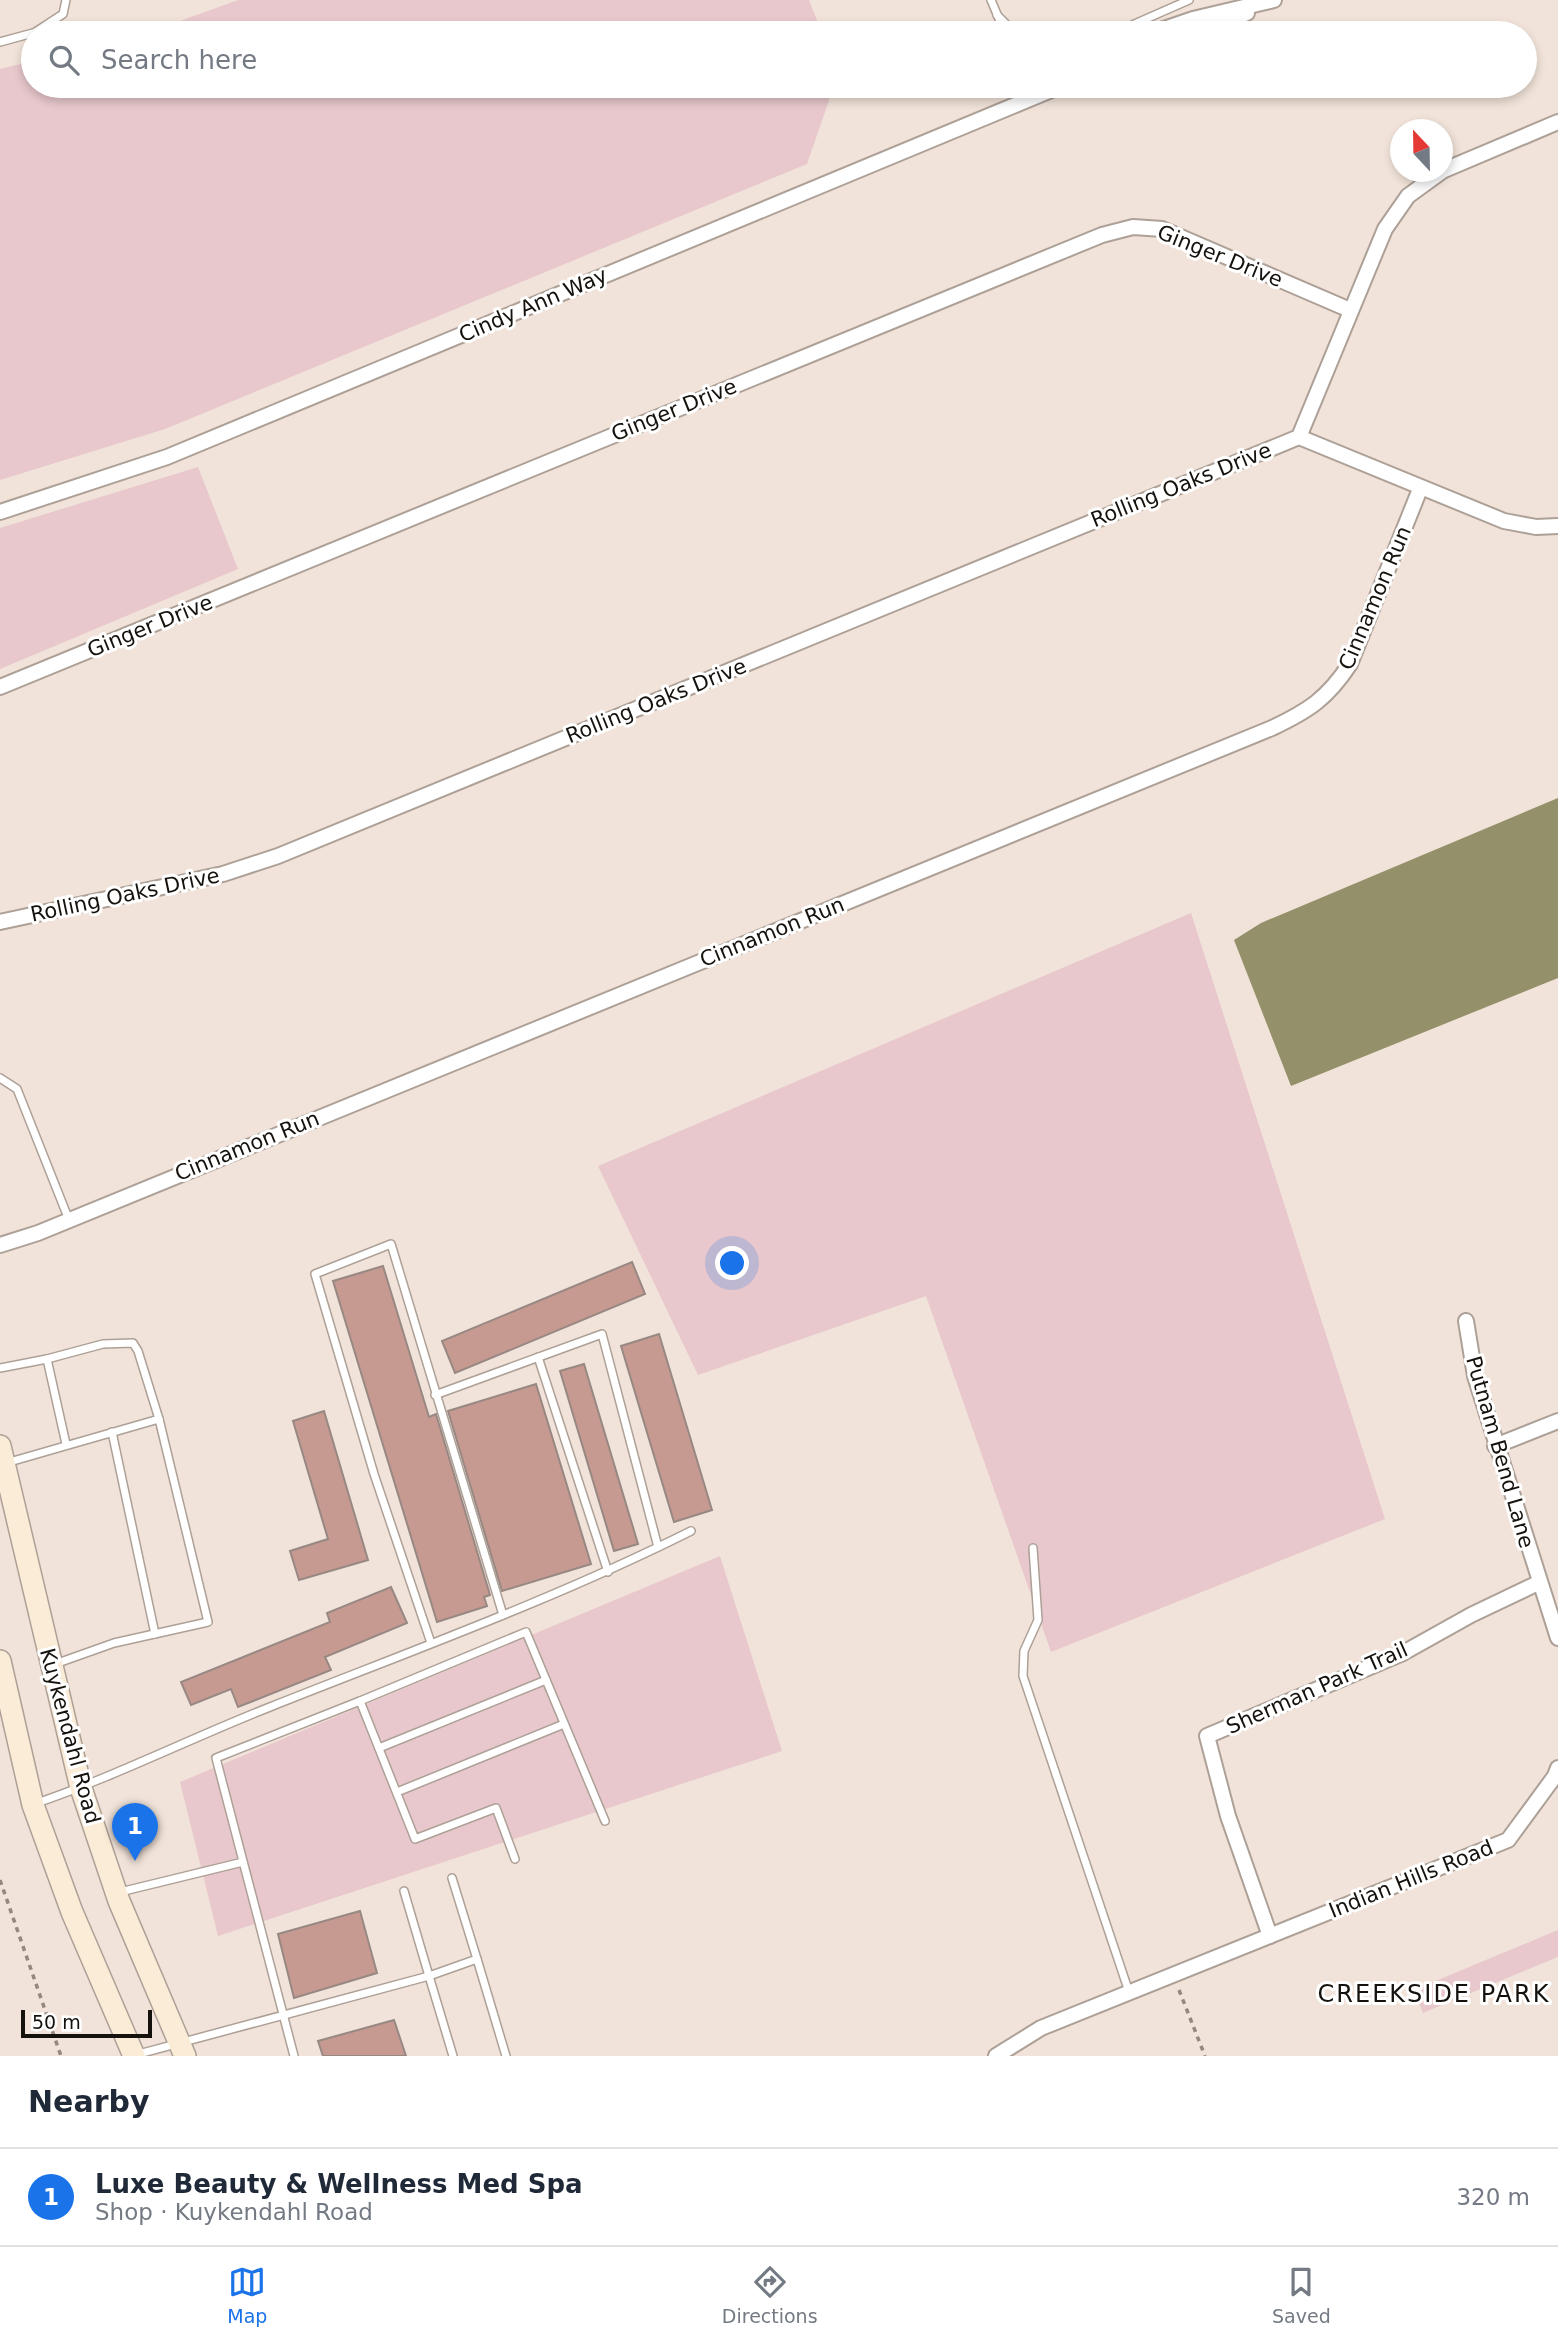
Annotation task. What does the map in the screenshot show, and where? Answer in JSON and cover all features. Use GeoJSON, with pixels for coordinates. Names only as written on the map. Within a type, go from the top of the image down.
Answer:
{"type":"FeatureCollection","features":[{"type":"Feature","properties":{"kind":"main road","name":"Kuykendahl Road"},"geometry":{"type":"LineString","coordinates":[[2,1455],[81,1788],[116,1893],[182,2050]]}},
{"type":"Feature","properties":{"kind":"main road"},"geometry":{"type":"LineString","coordinates":[[0,1661],[33,1805],[72,1912],[134,2056]]}},
{"type":"Feature","properties":{"kind":"street"},"geometry":{"type":"LineString","coordinates":[[1198,21],[1274,0]]}},
{"type":"Feature","properties":{"kind":"street"},"geometry":{"type":"LineString","coordinates":[[1229,21],[1274,0]]}},
{"type":"Feature","properties":{"kind":"street","name":"Cindy Ann Way"},"geometry":{"type":"LineString","coordinates":[[0,512],[167,457],[1016,98]]}},
{"type":"Feature","properties":{"kind":"street"},"geometry":{"type":"LineString","coordinates":[[1453,166],[1558,122]]}},
{"type":"Feature","properties":{"kind":"street"},"geometry":{"type":"LineString","coordinates":[[1427,182],[1408,196],[1385,229],[1299,437],[1420,489],[1504,521],[1536,527],[1558,526]]}},
{"type":"Feature","properties":{"kind":"street","name":"Ginger Drive"},"geometry":{"type":"LineString","coordinates":[[0,687],[1102,235],[1133,226],[1162,229],[1350,310]]}},
{"type":"Feature","properties":{"kind":"street","name":"Rolling Oaks Drive"},"geometry":{"type":"LineString","coordinates":[[0,922],[223,874],[278,856],[1299,437]]}},
{"type":"Feature","properties":{"kind":"street","name":"Cinnamon Run"},"geometry":{"type":"LineString","coordinates":[[0,1245],[69,1220],[1259,733],[1308,710],[1334,689],[1350,664],[1420,489]]}},
{"type":"Feature","properties":{"kind":"street","name":"Putnam Bend Lane"},"geometry":{"type":"LineString","coordinates":[[1466,1321],[1475,1376],[1538,1583]]}},
{"type":"Feature","properties":{"kind":"street"},"geometry":{"type":"LineString","coordinates":[[1495,1446],[1558,1420]]}},
{"type":"Feature","properties":{"kind":"street"},"geometry":{"type":"LineString","coordinates":[[1538,1583],[1558,1638]]}},
{"type":"Feature","properties":{"kind":"street","name":"Sherman Park Trail"},"geometry":{"type":"LineString","coordinates":[[1270,1936],[1228,1816],[1207,1736],[1403,1653],[1471,1615],[1538,1583]]}},
{"type":"Feature","properties":{"kind":"street","name":"Indian Hills Road"},"geometry":{"type":"LineString","coordinates":[[1129,1992],[1508,1840],[1558,1768]]}},
{"type":"Feature","properties":{"kind":"street"},"geometry":{"type":"LineString","coordinates":[[996,2056],[1041,2028],[1129,1992]]}},
{"type":"Feature","properties":{"kind":"lane"},"geometry":{"type":"LineString","coordinates":[[52,21],[63,14],[66,0]]}},
{"type":"Feature","properties":{"kind":"lane"},"geometry":{"type":"LineString","coordinates":[[991,0],[1000,21]]}},
{"type":"Feature","properties":{"kind":"lane"},"geometry":{"type":"LineString","coordinates":[[1141,21],[1189,0]]}},
{"type":"Feature","properties":{"kind":"lane"},"geometry":{"type":"LineString","coordinates":[[997,15],[1003,21]]}},
{"type":"Feature","properties":{"kind":"lane"},"geometry":{"type":"LineString","coordinates":[[0,42],[21,36]]}},
{"type":"Feature","properties":{"kind":"lane"},"geometry":{"type":"LineString","coordinates":[[0,1078],[17,1089],[69,1220]]}},
{"type":"Feature","properties":{"kind":"lane"},"geometry":{"type":"LineString","coordinates":[[431,1643],[374,1474],[315,1274],[391,1244],[503,1615]]}},
{"type":"Feature","properties":{"kind":"lane"},"geometry":{"type":"LineString","coordinates":[[435,1395],[602,1334],[659,1547]]}},
{"type":"Feature","properties":{"kind":"lane"},"geometry":{"type":"LineString","coordinates":[[0,1368],[103,1344],[133,1343],[159,1419],[208,1622],[114,1643],[51,1666]]}},
{"type":"Feature","properties":{"kind":"lane"},"geometry":{"type":"LineString","coordinates":[[538,1357],[608,1572]]}},
{"type":"Feature","properties":{"kind":"lane"},"geometry":{"type":"LineString","coordinates":[[47,1359],[66,1444]]}},
{"type":"Feature","properties":{"kind":"lane"},"geometry":{"type":"LineString","coordinates":[[2,1455],[66,1444],[159,1419]]}},
{"type":"Feature","properties":{"kind":"lane"},"geometry":{"type":"LineString","coordinates":[[112,1432],[155,1634]]}},
{"type":"Feature","properties":{"kind":"lane"},"geometry":{"type":"LineString","coordinates":[[33,1805],[81,1788],[156,1753],[608,1572],[691,1531]]}},
{"type":"Feature","properties":{"kind":"lane"},"geometry":{"type":"LineString","coordinates":[[1033,1548],[1038,1620],[1024,1651],[1023,1676],[1129,1992]]}},
{"type":"Feature","properties":{"kind":"lane"},"geometry":{"type":"LineString","coordinates":[[294,2056],[216,1758],[526,1632],[605,1821]]}},
{"type":"Feature","properties":{"kind":"lane"},"geometry":{"type":"LineString","coordinates":[[379,1748],[546,1680]]}},
{"type":"Feature","properties":{"kind":"lane"},"geometry":{"type":"LineString","coordinates":[[360,1701],[415,1839],[496,1808],[515,1859]]}},
{"type":"Feature","properties":{"kind":"lane"},"geometry":{"type":"LineString","coordinates":[[397,1792],[564,1724]]}},
{"type":"Feature","properties":{"kind":"lane"},"geometry":{"type":"LineString","coordinates":[[116,1893],[243,1862]]}},
{"type":"Feature","properties":{"kind":"lane"},"geometry":{"type":"LineString","coordinates":[[452,1878],[506,2056]]}},
{"type":"Feature","properties":{"kind":"lane"},"geometry":{"type":"LineString","coordinates":[[404,1891],[453,2056]]}},
{"type":"Feature","properties":{"kind":"lane"},"geometry":{"type":"LineString","coordinates":[[134,2056],[182,2050],[283,2015],[429,1976],[477,1959]]}},
{"type":"Feature","properties":{"kind":"path"},"geometry":{"type":"LineString","coordinates":[[0,1880],[61,2056]]}},
{"type":"Feature","properties":{"kind":"path"},"geometry":{"type":"LineString","coordinates":[[1177,1986],[1205,2056]]}},
{"type":"Feature","properties":{"kind":"shaded area"},"geometry":{"type":"Polygon","coordinates":[[[238,0],[809,0],[817,21],[180,21],[238,0]]]}},
{"type":"Feature","properties":{"kind":"shaded area"},"geometry":{"type":"Polygon","coordinates":[[[21,64],[21,98],[830,98],[807,164],[165,429],[0,480],[0,69],[21,64]]]}},
{"type":"Feature","properties":{"kind":"shaded area"},"geometry":{"type":"Polygon","coordinates":[[[198,467],[238,569],[0,669],[0,528],[198,467]]]}},
{"type":"Feature","properties":{"kind":"shaded area"},"geometry":{"type":"Polygon","coordinates":[[[1558,798],[1558,978],[1291,1086],[1234,940],[1261,923],[1558,798]]]}},
{"type":"Feature","properties":{"kind":"shaded area"},"geometry":{"type":"Polygon","coordinates":[[[1191,913],[1385,1519],[1051,1652],[926,1296],[698,1375],[598,1166],[1191,913]]]}},
{"type":"Feature","properties":{"kind":"shaded area"},"geometry":{"type":"Polygon","coordinates":[[[720,1556],[782,1751],[218,1936],[180,1782],[720,1556]]]}},
{"type":"Feature","properties":{"kind":"shaded area"},"geometry":{"type":"Polygon","coordinates":[[[1558,1930],[1558,1957],[1423,2013],[1414,1990],[1558,1930]]]}},
{"type":"Feature","properties":{"kind":"building"},"geometry":{"type":"Polygon","coordinates":[[[632,1262],[645,1294],[455,1373],[442,1341],[632,1262]]]}},
{"type":"Feature","properties":{"kind":"building"},"geometry":{"type":"Polygon","coordinates":[[[383,1266],[429,1417],[436,1414],[490,1595],[484,1597],[487,1606],[437,1622],[333,1281],[383,1266]]]}},
{"type":"Feature","properties":{"kind":"building"},"geometry":{"type":"Polygon","coordinates":[[[659,1334],[712,1510],[674,1522],[621,1346],[659,1334]]]}},
{"type":"Feature","properties":{"kind":"building"},"geometry":{"type":"Polygon","coordinates":[[[584,1364],[638,1544],[614,1551],[560,1371],[584,1364]]]}},
{"type":"Feature","properties":{"kind":"building"},"geometry":{"type":"Polygon","coordinates":[[[536,1384],[591,1564],[502,1591],[448,1411],[536,1384]]]}},
{"type":"Feature","properties":{"kind":"building"},"geometry":{"type":"Polygon","coordinates":[[[324,1411],[368,1560],[299,1580],[290,1551],[328,1539],[293,1421],[324,1411]]]}},
{"type":"Feature","properties":{"kind":"building"},"geometry":{"type":"Polygon","coordinates":[[[391,1587],[407,1623],[325,1657],[331,1670],[238,1707],[231,1689],[191,1705],[181,1682],[330,1622],[327,1613],[391,1587]]]}},
{"type":"Feature","properties":{"kind":"building"},"geometry":{"type":"Polygon","coordinates":[[[360,1911],[377,1973],[294,1998],[278,1934],[360,1911]]]}},
{"type":"Feature","properties":{"kind":"building"},"geometry":{"type":"Polygon","coordinates":[[[394,2020],[406,2056],[323,2056],[318,2041],[394,2020]]]}},
{"type":"Feature","properties":{"kind":"place","name":"Luxe Beauty & Wellness Med Spa"},"geometry":{"type":"Point","coordinates":[135,1861]}},
{"type":"Feature","properties":{"kind":"district","name":"CREEKSIDE PARK"},"geometry":{"type":"Point","coordinates":[1434,1994]}}]}
